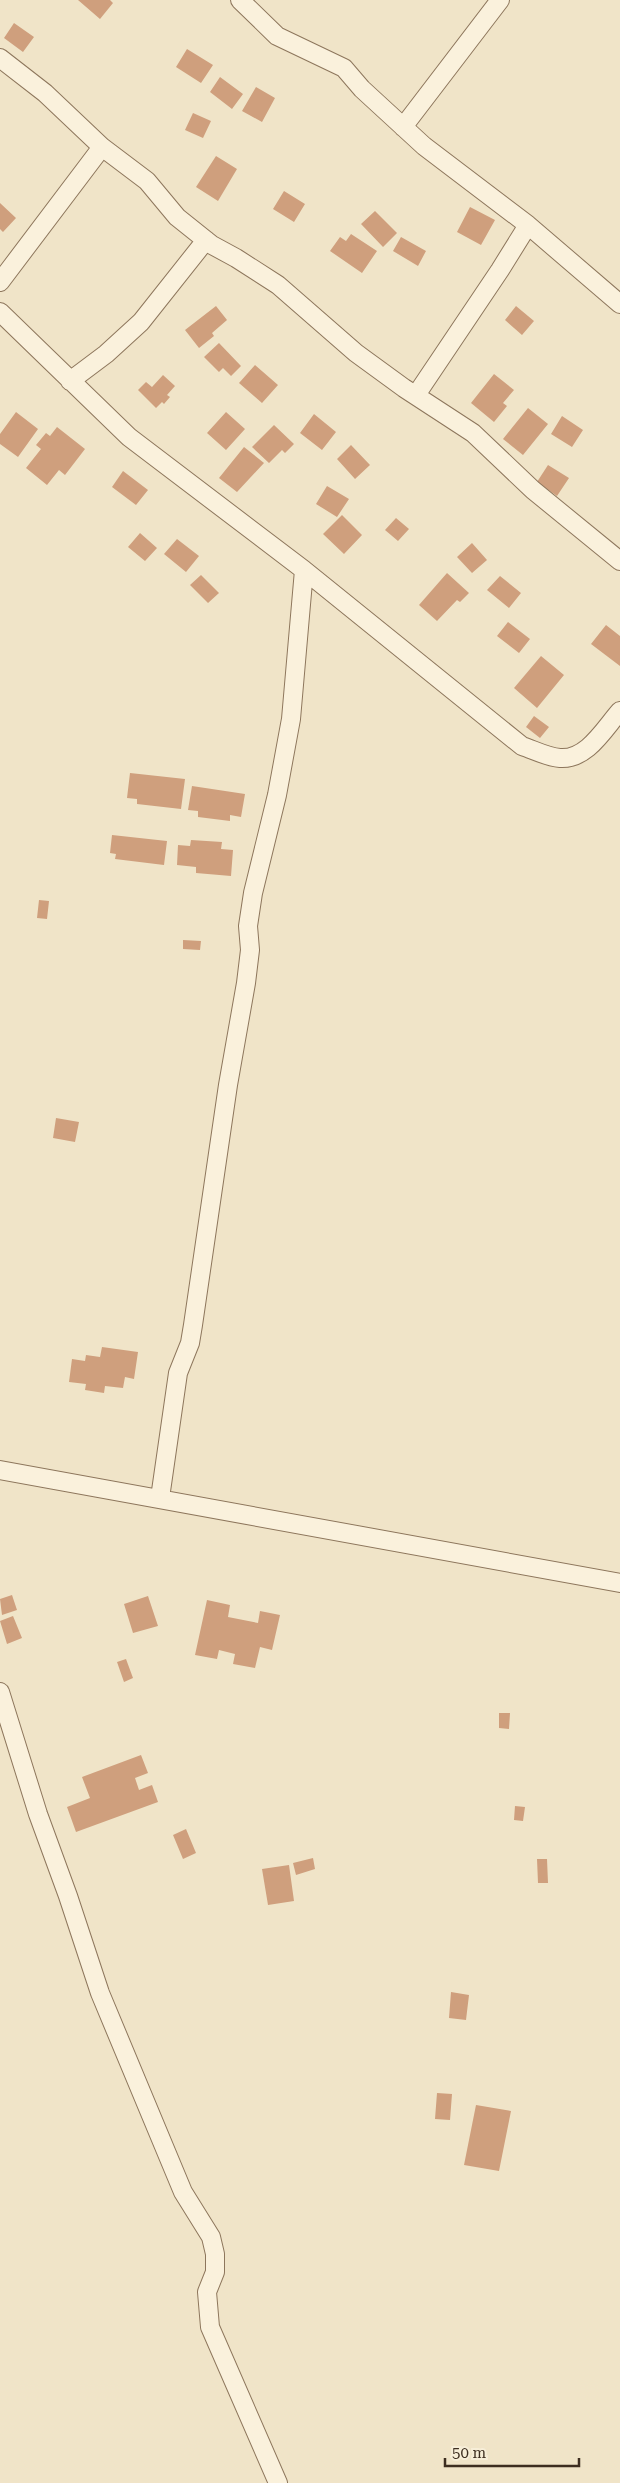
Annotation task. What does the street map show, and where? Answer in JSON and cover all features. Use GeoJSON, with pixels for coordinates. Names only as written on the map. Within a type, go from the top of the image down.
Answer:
{"type":"FeatureCollection","features":[{"type":"Feature","properties":{"kind":"street"},"geometry":{"type":"LineString","coordinates":[[240,0],[278,36],[344,68],[362,89],[403,127],[528,225],[620,304]]}},
{"type":"Feature","properties":{"kind":"street"},"geometry":{"type":"LineString","coordinates":[[403,127],[500,0]]}},
{"type":"Feature","properties":{"kind":"street"},"geometry":{"type":"LineString","coordinates":[[0,58],[45,93],[102,147],[147,181],[177,217],[206,240],[278,285],[356,353],[473,434],[533,490],[620,561]]}},
{"type":"Feature","properties":{"kind":"street"},"geometry":{"type":"LineString","coordinates":[[0,282],[102,147]]}},
{"type":"Feature","properties":{"kind":"street"},"geometry":{"type":"LineString","coordinates":[[416,395],[528,225]]}},
{"type":"Feature","properties":{"kind":"street"},"geometry":{"type":"LineString","coordinates":[[70,381],[106,354],[141,322],[206,240]]}},
{"type":"Feature","properties":{"kind":"street"},"geometry":{"type":"LineString","coordinates":[[0,312],[129,437],[304,570],[522,746],[560,758],[576,756],[593,744],[620,711]]}},
{"type":"Feature","properties":{"kind":"street"},"geometry":{"type":"LineString","coordinates":[[160,1498],[178,1373],[190,1343],[226,1094],[246,983],[250,950],[248,926],[253,893],[277,795],[291,719],[304,570]]}},
{"type":"Feature","properties":{"kind":"street"},"geometry":{"type":"LineString","coordinates":[[0,1470],[620,1583]]}},
{"type":"Feature","properties":{"kind":"street"},"geometry":{"type":"LineString","coordinates":[[0,1692],[11,1722],[38,1814],[68,1896],[100,1994],[180,2184],[211,2237],[215,2254],[215,2272],[207,2292],[210,2327],[265,2449],[278,2483]]}},
{"type":"Feature","properties":{"kind":"building"},"geometry":{"type":"Polygon","coordinates":[[[78,0],[110,0],[113,3],[100,19],[78,0]]]}},
{"type":"Feature","properties":{"kind":"building"},"geometry":{"type":"Polygon","coordinates":[[[14,23],[34,37],[23,52],[4,38],[14,23]]]}},
{"type":"Feature","properties":{"kind":"building"},"geometry":{"type":"Polygon","coordinates":[[[187,49],[213,65],[201,83],[176,67],[187,49]]]}},
{"type":"Feature","properties":{"kind":"building"},"geometry":{"type":"Polygon","coordinates":[[[220,77],[243,94],[232,109],[210,92],[220,77]]]}},
{"type":"Feature","properties":{"kind":"building"},"geometry":{"type":"Polygon","coordinates":[[[256,87],[275,98],[262,122],[242,111],[256,87]]]}},
{"type":"Feature","properties":{"kind":"building"},"geometry":{"type":"Polygon","coordinates":[[[193,113],[211,121],[203,138],[185,130],[193,113]]]}},
{"type":"Feature","properties":{"kind":"building"},"geometry":{"type":"Polygon","coordinates":[[[216,156],[237,169],[218,201],[196,187],[216,156]]]}},
{"type":"Feature","properties":{"kind":"building"},"geometry":{"type":"Polygon","coordinates":[[[284,191],[305,204],[294,222],[273,209],[284,191]]]}},
{"type":"Feature","properties":{"kind":"building"},"geometry":{"type":"Polygon","coordinates":[[[0,203],[16,218],[3,232],[0,229],[0,203]]]}},
{"type":"Feature","properties":{"kind":"building"},"geometry":{"type":"Polygon","coordinates":[[[470,207],[495,220],[481,245],[457,232],[470,207]]]}},
{"type":"Feature","properties":{"kind":"building"},"geometry":{"type":"Polygon","coordinates":[[[375,211],[397,233],[383,247],[361,224],[375,211]]]}},
{"type":"Feature","properties":{"kind":"building"},"geometry":{"type":"Polygon","coordinates":[[[351,234],[377,251],[362,273],[330,251],[340,237],[346,241],[351,234]]]}},
{"type":"Feature","properties":{"kind":"building"},"geometry":{"type":"Polygon","coordinates":[[[401,237],[426,251],[418,266],[393,251],[401,237]]]}},
{"type":"Feature","properties":{"kind":"building"},"geometry":{"type":"Polygon","coordinates":[[[216,306],[227,320],[212,333],[214,336],[199,348],[185,330],[216,306]]]}},
{"type":"Feature","properties":{"kind":"building"},"geometry":{"type":"Polygon","coordinates":[[[516,306],[534,321],[522,335],[505,320],[516,306]]]}},
{"type":"Feature","properties":{"kind":"building"},"geometry":{"type":"Polygon","coordinates":[[[219,343],[241,366],[231,376],[223,368],[219,372],[204,357],[219,343]]]}},
{"type":"Feature","properties":{"kind":"building"},"geometry":{"type":"Polygon","coordinates":[[[255,365],[278,385],[262,403],[239,383],[255,365]]]}},
{"type":"Feature","properties":{"kind":"building"},"geometry":{"type":"Polygon","coordinates":[[[494,374],[514,390],[503,403],[507,406],[494,422],[471,403],[494,374]]]}},
{"type":"Feature","properties":{"kind":"building"},"geometry":{"type":"Polygon","coordinates":[[[163,375],[175,386],[167,395],[170,397],[164,404],[162,402],[156,408],[138,390],[146,382],[152,387],[163,375]]]}},
{"type":"Feature","properties":{"kind":"building"},"geometry":{"type":"Polygon","coordinates":[[[528,408],[548,424],[523,455],[503,439],[528,408]]]}},
{"type":"Feature","properties":{"kind":"building"},"geometry":{"type":"Polygon","coordinates":[[[16,412],[38,429],[18,457],[0,444],[0,434],[16,412]]]}},
{"type":"Feature","properties":{"kind":"building"},"geometry":{"type":"Polygon","coordinates":[[[226,412],[245,429],[226,450],[207,433],[226,412]]]}},
{"type":"Feature","properties":{"kind":"building"},"geometry":{"type":"Polygon","coordinates":[[[314,414],[336,432],[322,450],[300,433],[314,414]]]}},
{"type":"Feature","properties":{"kind":"building"},"geometry":{"type":"Polygon","coordinates":[[[562,416],[583,430],[572,447],[551,434],[562,416]]]}},
{"type":"Feature","properties":{"kind":"building"},"geometry":{"type":"Polygon","coordinates":[[[274,425],[294,444],[285,453],[282,450],[269,463],[252,447],[274,425]]]}},
{"type":"Feature","properties":{"kind":"building"},"geometry":{"type":"Polygon","coordinates":[[[57,427],[85,449],[65,475],[59,470],[47,485],[26,468],[41,449],[36,445],[46,433],[50,436],[57,427]]]}},
{"type":"Feature","properties":{"kind":"building"},"geometry":{"type":"Polygon","coordinates":[[[351,445],[370,465],[355,479],[337,459],[351,445]]]}},
{"type":"Feature","properties":{"kind":"building"},"geometry":{"type":"Polygon","coordinates":[[[244,447],[264,463],[237,492],[219,478],[244,447]]]}},
{"type":"Feature","properties":{"kind":"building"},"geometry":{"type":"Polygon","coordinates":[[[548,465],[569,478],[557,496],[537,482],[548,465]]]}},
{"type":"Feature","properties":{"kind":"building"},"geometry":{"type":"Polygon","coordinates":[[[123,471],[148,490],[136,505],[112,487],[123,471]]]}},
{"type":"Feature","properties":{"kind":"building"},"geometry":{"type":"Polygon","coordinates":[[[327,486],[349,499],[337,517],[316,504],[327,486]]]}},
{"type":"Feature","properties":{"kind":"building"},"geometry":{"type":"Polygon","coordinates":[[[342,515],[362,535],[344,554],[323,534],[342,515]]]}},
{"type":"Feature","properties":{"kind":"building"},"geometry":{"type":"Polygon","coordinates":[[[396,518],[409,529],[398,541],[385,530],[396,518]]]}},
{"type":"Feature","properties":{"kind":"building"},"geometry":{"type":"Polygon","coordinates":[[[140,533],[157,548],[145,561],[128,547],[140,533]]]}},
{"type":"Feature","properties":{"kind":"building"},"geometry":{"type":"Polygon","coordinates":[[[177,539],[199,556],[186,572],[164,554],[177,539]]]}},
{"type":"Feature","properties":{"kind":"building"},"geometry":{"type":"Polygon","coordinates":[[[472,543],[487,560],[472,573],[457,557],[472,543]]]}},
{"type":"Feature","properties":{"kind":"building"},"geometry":{"type":"Polygon","coordinates":[[[447,573],[469,593],[460,602],[457,600],[437,621],[419,605],[447,573]]]}},
{"type":"Feature","properties":{"kind":"building"},"geometry":{"type":"Polygon","coordinates":[[[201,575],[219,593],[208,603],[190,585],[201,575]]]}},
{"type":"Feature","properties":{"kind":"building"},"geometry":{"type":"Polygon","coordinates":[[[500,576],[521,593],[509,608],[487,590],[500,576]]]}},
{"type":"Feature","properties":{"kind":"building"},"geometry":{"type":"Polygon","coordinates":[[[508,622],[530,639],[519,653],[497,636],[508,622]]]}},
{"type":"Feature","properties":{"kind":"building"},"geometry":{"type":"Polygon","coordinates":[[[606,625],[620,636],[620,666],[591,644],[606,625]]]}},
{"type":"Feature","properties":{"kind":"building"},"geometry":{"type":"Polygon","coordinates":[[[541,656],[564,675],[537,708],[514,688],[541,656]]]}},
{"type":"Feature","properties":{"kind":"building"},"geometry":{"type":"Polygon","coordinates":[[[534,716],[549,727],[540,738],[526,727],[534,716]]]}},
{"type":"Feature","properties":{"kind":"building"},"geometry":{"type":"Polygon","coordinates":[[[130,773],[185,779],[181,809],[137,804],[137,799],[127,798],[130,773]]]}},
{"type":"Feature","properties":{"kind":"building"},"geometry":{"type":"Polygon","coordinates":[[[192,786],[245,794],[241,817],[230,815],[230,821],[198,817],[198,811],[188,810],[192,786]]]}},
{"type":"Feature","properties":{"kind":"building"},"geometry":{"type":"Polygon","coordinates":[[[112,835],[167,841],[164,865],[115,859],[116,854],[110,853],[112,835]]]}},
{"type":"Feature","properties":{"kind":"building"},"geometry":{"type":"Polygon","coordinates":[[[191,840],[222,842],[221,849],[233,850],[231,876],[196,873],[196,867],[177,865],[178,845],[190,846],[191,840]]]}},
{"type":"Feature","properties":{"kind":"building"},"geometry":{"type":"Polygon","coordinates":[[[39,900],[49,901],[47,919],[37,918],[39,900]]]}},
{"type":"Feature","properties":{"kind":"building"},"geometry":{"type":"Polygon","coordinates":[[[183,940],[201,941],[200,950],[183,949],[183,940]]]}},
{"type":"Feature","properties":{"kind":"building"},"geometry":{"type":"Polygon","coordinates":[[[56,1118],[79,1122],[75,1142],[53,1138],[56,1118]]]}},
{"type":"Feature","properties":{"kind":"building"},"geometry":{"type":"Polygon","coordinates":[[[102,1347],[138,1352],[134,1379],[125,1377],[123,1388],[105,1386],[104,1393],[85,1390],[86,1384],[69,1382],[72,1359],[85,1361],[86,1355],[100,1357],[102,1347]]]}},
{"type":"Feature","properties":{"kind":"building"},"geometry":{"type":"Polygon","coordinates":[[[12,1595],[17,1610],[2,1615],[0,1599],[12,1595]]]}},
{"type":"Feature","properties":{"kind":"building"},"geometry":{"type":"Polygon","coordinates":[[[148,1596],[158,1626],[133,1633],[124,1604],[148,1596]]]}},
{"type":"Feature","properties":{"kind":"building"},"geometry":{"type":"Polygon","coordinates":[[[207,1600],[230,1605],[228,1617],[258,1623],[260,1611],[280,1615],[272,1650],[260,1647],[255,1668],[233,1664],[235,1654],[219,1650],[217,1659],[195,1655],[207,1600]]]}},
{"type":"Feature","properties":{"kind":"building"},"geometry":{"type":"Polygon","coordinates":[[[13,1616],[22,1638],[7,1644],[0,1621],[13,1616]]]}},
{"type":"Feature","properties":{"kind":"building"},"geometry":{"type":"Polygon","coordinates":[[[126,1659],[133,1678],[124,1682],[117,1662],[126,1659]]]}},
{"type":"Feature","properties":{"kind":"building"},"geometry":{"type":"Polygon","coordinates":[[[499,1713],[510,1713],[509,1729],[499,1728],[499,1713]]]}},
{"type":"Feature","properties":{"kind":"building"},"geometry":{"type":"Polygon","coordinates":[[[141,1755],[148,1773],[135,1778],[139,1790],[152,1785],[158,1802],[76,1832],[67,1807],[90,1798],[82,1777],[141,1755]]]}},
{"type":"Feature","properties":{"kind":"building"},"geometry":{"type":"Polygon","coordinates":[[[515,1806],[525,1807],[523,1821],[514,1820],[515,1806]]]}},
{"type":"Feature","properties":{"kind":"building"},"geometry":{"type":"Polygon","coordinates":[[[186,1829],[196,1853],[183,1859],[173,1835],[186,1829]]]}},
{"type":"Feature","properties":{"kind":"building"},"geometry":{"type":"Polygon","coordinates":[[[313,1858],[315,1869],[296,1875],[293,1863],[313,1858]]]}},
{"type":"Feature","properties":{"kind":"building"},"geometry":{"type":"Polygon","coordinates":[[[537,1859],[547,1859],[548,1883],[538,1883],[537,1859]]]}},
{"type":"Feature","properties":{"kind":"building"},"geometry":{"type":"Polygon","coordinates":[[[289,1865],[294,1901],[268,1905],[262,1869],[289,1865]]]}},
{"type":"Feature","properties":{"kind":"building"},"geometry":{"type":"Polygon","coordinates":[[[451,1992],[469,1995],[466,2020],[449,2018],[451,1992]]]}},
{"type":"Feature","properties":{"kind":"building"},"geometry":{"type":"Polygon","coordinates":[[[437,2093],[452,2094],[450,2120],[435,2119],[437,2093]]]}},
{"type":"Feature","properties":{"kind":"building"},"geometry":{"type":"Polygon","coordinates":[[[476,2105],[511,2111],[499,2171],[464,2165],[476,2105]]]}}]}
